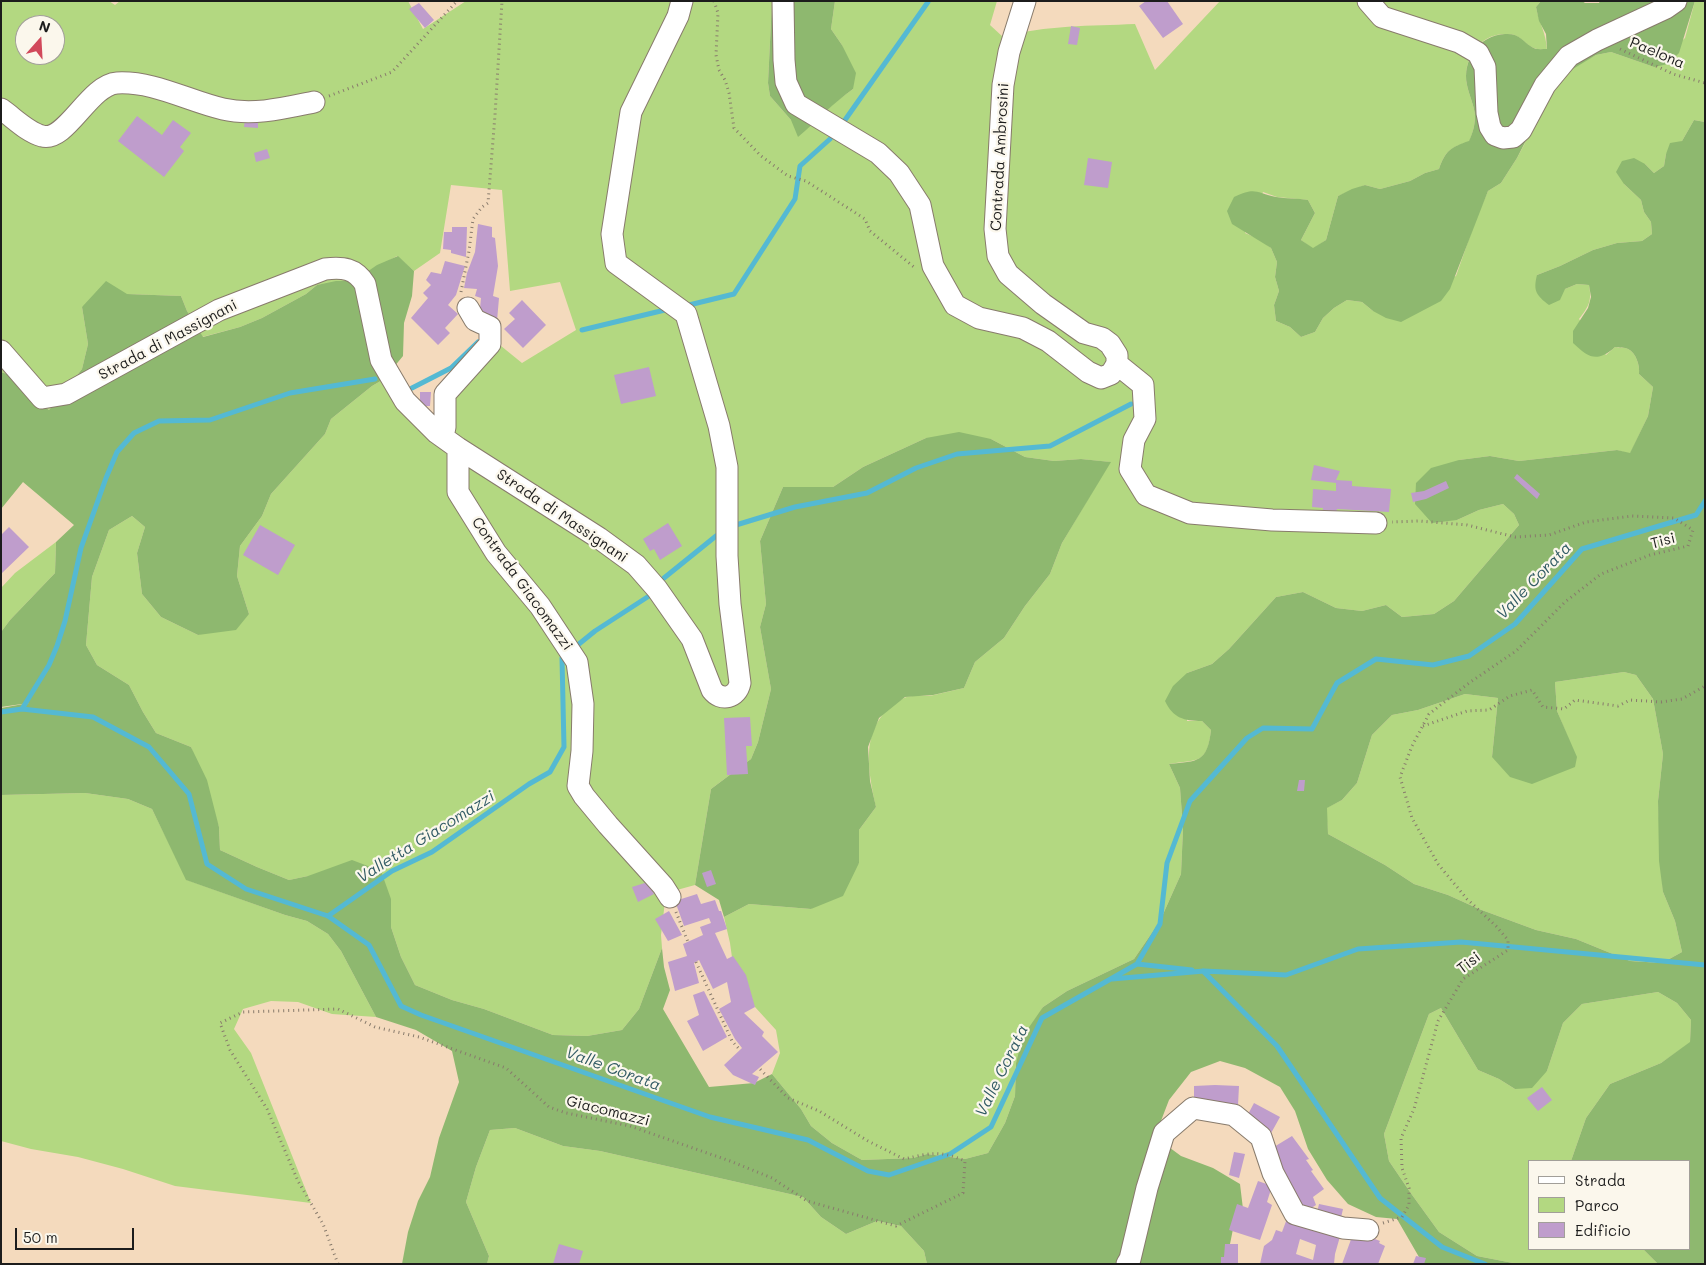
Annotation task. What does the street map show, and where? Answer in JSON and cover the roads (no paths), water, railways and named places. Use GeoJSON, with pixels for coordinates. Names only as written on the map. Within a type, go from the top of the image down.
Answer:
{"type":"FeatureCollection","features":[{"type":"Feature","properties":{"kind":"street","name":"Strada di Massignani"},"geometry":{"type":"LineString","coordinates":[[1,351],[42,398],[66,394],[219,310],[325,269],[342,268],[360,275],[365,284],[381,360],[405,402],[450,442],[599,538],[636,565],[657,589],[692,639],[715,694],[724,698],[733,695],[740,683],[730,604],[727,556],[727,467],[719,426],[686,314],[616,263],[612,234],[631,112],[678,16],[682,1]]}},
{"type":"Feature","properties":{"kind":"street"},"geometry":{"type":"LineString","coordinates":[[783,1],[786,82],[796,104],[878,153],[899,173],[920,205],[933,266],[955,305],[979,318],[1023,328],[1048,341],[1088,372],[1101,378],[1114,369],[1143,385],[1145,419],[1134,440],[1130,469],[1146,495],[1190,513],[1272,520],[1376,523]]}},
{"type":"Feature","properties":{"kind":"street","name":"Contrada Ambrosini"},"geometry":{"type":"LineString","coordinates":[[1025,1],[1009,52],[1003,85],[994,229],[998,256],[1008,274],[1043,304],[1084,334],[1102,338],[1110,344],[1117,355],[1114,369]]}},
{"type":"Feature","properties":{"kind":"street"},"geometry":{"type":"LineString","coordinates":[[1368,1],[1382,17],[1459,42],[1478,53],[1485,67],[1487,114],[1490,127],[1495,135],[1503,138],[1513,137],[1521,130],[1545,85],[1569,56],[1608,34],[1666,8],[1676,1]]}},
{"type":"Feature","properties":{"kind":"street"},"geometry":{"type":"LineString","coordinates":[[1,109],[33,133],[45,137],[58,134],[99,90],[114,83],[134,84],[160,89],[226,110],[249,112],[287,108],[314,102]]}},
{"type":"Feature","properties":{"kind":"street","name":"Contrada Giacomazzi"},"geometry":{"type":"LineString","coordinates":[[468,308],[475,320],[490,327],[490,344],[445,394],[445,427],[450,442],[458,492],[496,553],[540,606],[577,662],[583,704],[582,751],[578,786],[608,825],[663,886],[670,897]]}},
{"type":"Feature","properties":{"kind":"street"},"geometry":{"type":"LineString","coordinates":[[1127,1264],[1130,1259],[1147,1188],[1164,1132],[1193,1108],[1234,1114],[1261,1137],[1273,1173],[1295,1214],[1344,1228],[1368,1230]]}},
{"type":"Feature","properties":{"kind":"waterway"},"geometry":{"type":"LineString","coordinates":[[845,120],[928,2]]}},
{"type":"Feature","properties":{"kind":"waterway"},"geometry":{"type":"LineString","coordinates":[[685,306],[734,294],[795,199],[800,166],[830,139]]}},
{"type":"Feature","properties":{"kind":"waterway"},"geometry":{"type":"LineString","coordinates":[[582,330],[669,309]]}},
{"type":"Feature","properties":{"kind":"waterway"},"geometry":{"type":"LineString","coordinates":[[412,388],[451,368],[478,342]]}},
{"type":"Feature","properties":{"kind":"waterway"},"geometry":{"type":"LineString","coordinates":[[22,709],[49,665],[57,646],[65,621],[81,548],[106,478],[117,452],[134,433],[159,421],[210,420],[290,393],[375,379]]}},
{"type":"Feature","properties":{"kind":"waterway","name":"Valletta Giacomazzi"},"geometry":{"type":"LineString","coordinates":[[736,525],[795,507],[867,493],[916,468],[957,454],[1050,446],[1131,404]]}},
{"type":"Feature","properties":{"kind":"waterway","name":"Valle Corata"},"geometry":{"type":"LineString","coordinates":[[1,712],[22,709],[93,717],[149,747],[189,794],[207,864],[246,889],[328,916],[369,945],[401,1006],[421,1015],[710,1117],[808,1140],[868,1171],[889,1175],[950,1154],[991,1127],[1042,1018],[1137,964],[1160,924],[1167,863],[1190,801],[1247,738],[1263,728],[1312,729],[1337,683],[1376,659],[1433,665],[1469,656],[1515,624],[1582,549],[1696,515],[1705,501]]}},
{"type":"Feature","properties":{"kind":"waterway","name":"Valletta Giacomazzi"},"geometry":{"type":"LineString","coordinates":[[664,578],[716,536]]}},
{"type":"Feature","properties":{"kind":"waterway","name":"Valletta Giacomazzi"},"geometry":{"type":"LineString","coordinates":[[574,648],[595,631],[649,596]]}},
{"type":"Feature","properties":{"kind":"waterway","name":"Valletta Giacomazzi"},"geometry":{"type":"LineString","coordinates":[[328,916],[392,871],[432,852],[529,784],[550,772],[564,747],[562,658],[565,655]]}},
{"type":"Feature","properties":{"kind":"waterway"},"geometry":{"type":"LineString","coordinates":[[1112,979],[1204,971],[1286,975],[1358,949],[1461,942],[1705,965]]}},
{"type":"Feature","properties":{"kind":"waterway"},"geometry":{"type":"LineString","coordinates":[[1137,964],[1192,970]]}},
{"type":"Feature","properties":{"kind":"waterway"},"geometry":{"type":"LineString","coordinates":[[1203,971],[1277,1046],[1380,1198],[1442,1247],[1485,1264]]}}]}
